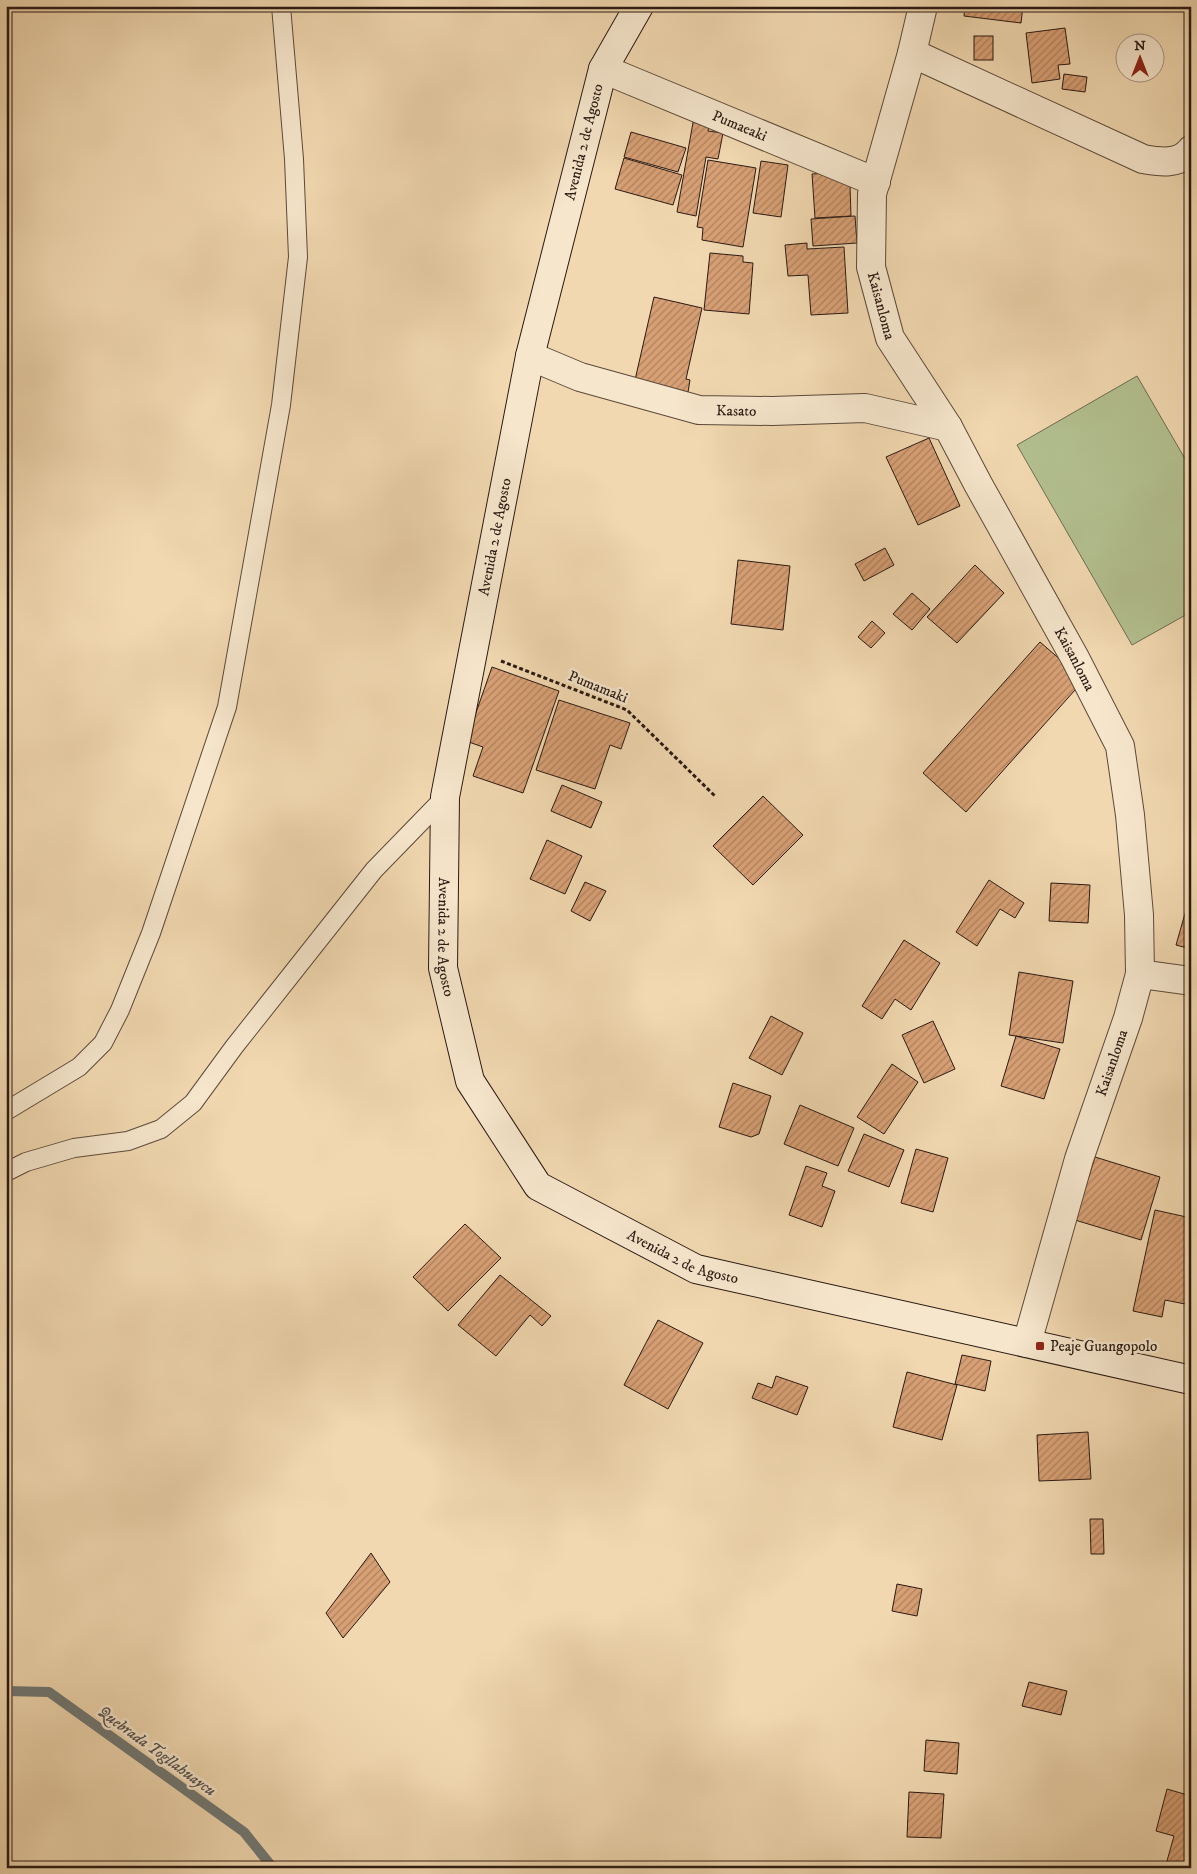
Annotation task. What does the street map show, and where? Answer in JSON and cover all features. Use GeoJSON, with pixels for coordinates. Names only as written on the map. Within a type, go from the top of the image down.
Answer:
{"type":"FeatureCollection","features":[{"type":"Feature","properties":{"kind":"street","name":"Avenida 2 de Agosto"},"geometry":{"type":"LineString","coordinates":[[639,6],[603,69],[530,356],[445,797],[443,968],[470,1081],[538,1186],[696,1269],[1191,1380]]}},
{"type":"Feature","properties":{"kind":"street","name":"Kaisanloma"},"geometry":{"type":"LineString","coordinates":[[923,6],[912,53],[872,194],[870,267],[890,338],[948,426],[1075,658],[1120,746],[1130,815],[1138,906],[1140,974],[1128,1018],[1079,1159],[1027,1342]]}},
{"type":"Feature","properties":{"kind":"street"},"geometry":{"type":"LineString","coordinates":[[912,53],[1143,159],[1166,162],[1186,156],[1191,150]]}},
{"type":"Feature","properties":{"kind":"street","name":"Pumaeaki"},"geometry":{"type":"LineString","coordinates":[[603,69],[876,182]]}},
{"type":"Feature","properties":{"kind":"street","name":"Kasato"},"geometry":{"type":"LineString","coordinates":[[530,356],[580,378],[699,410],[772,411],[865,408],[948,426]]}},
{"type":"Feature","properties":{"kind":"street"},"geometry":{"type":"LineString","coordinates":[[1140,974],[1191,982]]}},
{"type":"Feature","properties":{"kind":"lane"},"geometry":{"type":"LineString","coordinates":[[6,1112],[79,1067],[103,1043],[120,1010],[151,933],[227,707],[281,405],[298,257],[294,159],[281,6]]}},
{"type":"Feature","properties":{"kind":"lane"},"geometry":{"type":"LineString","coordinates":[[6,1172],[26,1162],[74,1148],[128,1141],[161,1128],[193,1103],[234,1047],[374,870],[445,797]]}},
{"type":"Feature","properties":{"kind":"path","name":"Pumamaki"},"geometry":{"type":"LineString","coordinates":[[473,650],[627,710],[716,797]]}},
{"type":"Feature","properties":{"kind":"green space"},"geometry":{"type":"Polygon","coordinates":[[[1137,376],[1191,469],[1191,612],[1132,645],[1017,445],[1137,376]]]}},
{"type":"Feature","properties":{"kind":"building"},"geometry":{"type":"Polygon","coordinates":[[[965,6],[1023,6],[1021,23],[964,16],[965,6]]]}},
{"type":"Feature","properties":{"kind":"building"},"geometry":{"type":"Polygon","coordinates":[[[1065,28],[1070,64],[1058,65],[1060,79],[1032,83],[1026,33],[1065,28]]]}},
{"type":"Feature","properties":{"kind":"building"},"geometry":{"type":"Polygon","coordinates":[[[974,36],[993,36],[993,60],[974,60],[974,36]]]}},
{"type":"Feature","properties":{"kind":"building"},"geometry":{"type":"Polygon","coordinates":[[[1064,74],[1087,77],[1085,92],[1062,89],[1064,74]]]}},
{"type":"Feature","properties":{"kind":"building"},"geometry":{"type":"Polygon","coordinates":[[[694,117],[710,120],[708,131],[723,133],[718,159],[706,157],[696,216],[677,212],[694,117]]]}},
{"type":"Feature","properties":{"kind":"building"},"geometry":{"type":"Polygon","coordinates":[[[631,132],[686,148],[678,172],[624,157],[631,132]]]}},
{"type":"Feature","properties":{"kind":"building"},"geometry":{"type":"Polygon","coordinates":[[[624,158],[682,175],[673,205],[615,189],[624,158]]]}},
{"type":"Feature","properties":{"kind":"building"},"geometry":{"type":"Polygon","coordinates":[[[708,160],[756,168],[743,247],[702,240],[703,228],[697,227],[708,160]]]}},
{"type":"Feature","properties":{"kind":"building"},"geometry":{"type":"Polygon","coordinates":[[[761,161],[788,165],[781,217],[753,213],[761,161]]]}},
{"type":"Feature","properties":{"kind":"building"},"geometry":{"type":"Polygon","coordinates":[[[827,173],[850,186],[851,216],[815,218],[812,174],[827,173]]]}},
{"type":"Feature","properties":{"kind":"building"},"geometry":{"type":"Polygon","coordinates":[[[855,216],[857,243],[813,246],[811,219],[855,216]]]}},
{"type":"Feature","properties":{"kind":"building"},"geometry":{"type":"Polygon","coordinates":[[[807,243],[807,249],[844,247],[848,313],[811,315],[808,275],[788,276],[785,245],[807,243]]]}},
{"type":"Feature","properties":{"kind":"building"},"geometry":{"type":"Polygon","coordinates":[[[710,253],[743,256],[743,262],[753,263],[749,314],[704,310],[710,253]]]}},
{"type":"Feature","properties":{"kind":"building"},"geometry":{"type":"Polygon","coordinates":[[[654,297],[702,308],[686,379],[690,380],[688,392],[635,380],[654,297]]]}},
{"type":"Feature","properties":{"kind":"building"},"geometry":{"type":"Polygon","coordinates":[[[929,438],[960,506],[918,525],[886,457],[929,438]]]}},
{"type":"Feature","properties":{"kind":"building"},"geometry":{"type":"Polygon","coordinates":[[[885,548],[894,565],[864,581],[855,564],[885,548]]]}},
{"type":"Feature","properties":{"kind":"building"},"geometry":{"type":"Polygon","coordinates":[[[738,560],[790,566],[783,630],[731,624],[738,560]]]}},
{"type":"Feature","properties":{"kind":"building"},"geometry":{"type":"Polygon","coordinates":[[[975,565],[1004,593],[957,643],[927,617],[975,565]]]}},
{"type":"Feature","properties":{"kind":"building"},"geometry":{"type":"Polygon","coordinates":[[[912,593],[930,609],[912,630],[893,614],[912,593]]]}},
{"type":"Feature","properties":{"kind":"building"},"geometry":{"type":"Polygon","coordinates":[[[872,621],[885,633],[871,648],[858,637],[872,621]]]}},
{"type":"Feature","properties":{"kind":"building"},"geometry":{"type":"Polygon","coordinates":[[[1040,642],[1084,680],[966,812],[923,773],[1040,642]]]}},
{"type":"Feature","properties":{"kind":"building"},"geometry":{"type":"Polygon","coordinates":[[[492,667],[559,691],[523,793],[473,776],[483,747],[466,741],[492,667]]]}},
{"type":"Feature","properties":{"kind":"building"},"geometry":{"type":"Polygon","coordinates":[[[559,700],[630,723],[621,749],[610,745],[595,789],[536,770],[559,700]]]}},
{"type":"Feature","properties":{"kind":"building"},"geometry":{"type":"Polygon","coordinates":[[[562,785],[602,802],[591,828],[551,811],[562,785]]]}},
{"type":"Feature","properties":{"kind":"building"},"geometry":{"type":"Polygon","coordinates":[[[763,796],[803,835],[753,885],[713,846],[763,796]]]}},
{"type":"Feature","properties":{"kind":"building"},"geometry":{"type":"Polygon","coordinates":[[[547,840],[582,856],[565,894],[530,879],[547,840]]]}},
{"type":"Feature","properties":{"kind":"building"},"geometry":{"type":"Polygon","coordinates":[[[989,880],[1024,903],[1015,918],[1000,909],[977,946],[956,932],[989,880]]]}},
{"type":"Feature","properties":{"kind":"building"},"geometry":{"type":"Polygon","coordinates":[[[585,882],[606,891],[590,921],[571,911],[585,882]]]}},
{"type":"Feature","properties":{"kind":"building"},"geometry":{"type":"Polygon","coordinates":[[[1051,883],[1090,885],[1088,923],[1049,921],[1051,883]]]}},
{"type":"Feature","properties":{"kind":"building"},"geometry":{"type":"Polygon","coordinates":[[[1186,910],[1191,911],[1191,949],[1176,945],[1186,910]]]}},
{"type":"Feature","properties":{"kind":"building"},"geometry":{"type":"Polygon","coordinates":[[[904,940],[940,963],[911,1010],[895,999],[882,1019],[862,1006],[904,940]]]}},
{"type":"Feature","properties":{"kind":"building"},"geometry":{"type":"Polygon","coordinates":[[[1019,972],[1073,981],[1063,1043],[1009,1035],[1019,972]]]}},
{"type":"Feature","properties":{"kind":"building"},"geometry":{"type":"Polygon","coordinates":[[[771,1016],[803,1033],[782,1075],[749,1058],[771,1016]]]}},
{"type":"Feature","properties":{"kind":"building"},"geometry":{"type":"Polygon","coordinates":[[[933,1021],[955,1069],[924,1083],[902,1035],[933,1021]]]}},
{"type":"Feature","properties":{"kind":"building"},"geometry":{"type":"Polygon","coordinates":[[[1016,1036],[1060,1049],[1044,1099],[1001,1086],[1016,1036]]]}},
{"type":"Feature","properties":{"kind":"building"},"geometry":{"type":"Polygon","coordinates":[[[892,1064],[918,1082],[884,1134],[857,1117],[892,1064]]]}},
{"type":"Feature","properties":{"kind":"building"},"geometry":{"type":"Polygon","coordinates":[[[733,1083],[771,1096],[759,1134],[751,1137],[719,1127],[733,1083]]]}},
{"type":"Feature","properties":{"kind":"building"},"geometry":{"type":"Polygon","coordinates":[[[800,1105],[854,1128],[838,1166],[784,1144],[800,1105]]]}},
{"type":"Feature","properties":{"kind":"building"},"geometry":{"type":"Polygon","coordinates":[[[864,1134],[904,1150],[889,1187],[848,1171],[864,1134]]]}},
{"type":"Feature","properties":{"kind":"building"},"geometry":{"type":"Polygon","coordinates":[[[916,1149],[948,1158],[933,1212],[901,1203],[916,1149]]]}},
{"type":"Feature","properties":{"kind":"building"},"geometry":{"type":"Polygon","coordinates":[[[1095,1157],[1160,1177],[1141,1240],[1075,1220],[1095,1157]]]}},
{"type":"Feature","properties":{"kind":"building"},"geometry":{"type":"Polygon","coordinates":[[[806,1166],[827,1173],[822,1186],[835,1191],[822,1227],[789,1215],[806,1166]]]}},
{"type":"Feature","properties":{"kind":"building"},"geometry":{"type":"Polygon","coordinates":[[[1155,1210],[1191,1218],[1191,1277],[1185,1304],[1165,1300],[1162,1317],[1133,1311],[1155,1210]]]}},
{"type":"Feature","properties":{"kind":"building"},"geometry":{"type":"Polygon","coordinates":[[[465,1224],[501,1258],[448,1311],[413,1277],[465,1224]]]}},
{"type":"Feature","properties":{"kind":"building"},"geometry":{"type":"Polygon","coordinates":[[[500,1275],[551,1316],[542,1326],[530,1315],[496,1356],[458,1325],[500,1275]]]}},
{"type":"Feature","properties":{"kind":"building"},"geometry":{"type":"Polygon","coordinates":[[[658,1320],[703,1343],[668,1409],[624,1385],[658,1320]]]}},
{"type":"Feature","properties":{"kind":"building"},"geometry":{"type":"Polygon","coordinates":[[[962,1355],[991,1361],[985,1391],[955,1384],[962,1355]]]}},
{"type":"Feature","properties":{"kind":"building"},"geometry":{"type":"Polygon","coordinates":[[[907,1372],[957,1385],[942,1440],[893,1427],[907,1372]]]}},
{"type":"Feature","properties":{"kind":"building"},"geometry":{"type":"Polygon","coordinates":[[[776,1376],[808,1387],[797,1415],[752,1398],[758,1383],[772,1388],[776,1376]]]}},
{"type":"Feature","properties":{"kind":"building"},"geometry":{"type":"Polygon","coordinates":[[[1088,1432],[1091,1479],[1039,1481],[1037,1435],[1088,1432]]]}},
{"type":"Feature","properties":{"kind":"building"},"geometry":{"type":"Polygon","coordinates":[[[1090,1519],[1103,1519],[1104,1554],[1091,1554],[1090,1519]]]}},
{"type":"Feature","properties":{"kind":"building"},"geometry":{"type":"Polygon","coordinates":[[[371,1553],[390,1582],[343,1638],[326,1613],[371,1553]]]}},
{"type":"Feature","properties":{"kind":"building"},"geometry":{"type":"Polygon","coordinates":[[[897,1584],[922,1589],[917,1616],[892,1611],[897,1584]]]}},
{"type":"Feature","properties":{"kind":"building"},"geometry":{"type":"Polygon","coordinates":[[[1029,1682],[1067,1691],[1061,1715],[1022,1706],[1029,1682]]]}},
{"type":"Feature","properties":{"kind":"building"},"geometry":{"type":"Polygon","coordinates":[[[926,1740],[959,1743],[957,1774],[924,1771],[926,1740]]]}},
{"type":"Feature","properties":{"kind":"building"},"geometry":{"type":"Polygon","coordinates":[[[1167,1789],[1191,1796],[1191,1868],[1165,1868],[1174,1836],[1156,1831],[1167,1789]]]}},
{"type":"Feature","properties":{"kind":"building"},"geometry":{"type":"Polygon","coordinates":[[[909,1792],[944,1794],[941,1838],[907,1837],[909,1792]]]}},
{"type":"Feature","properties":{"kind":"waterway","name":"Quebrada Togllahuaycu"},"geometry":{"type":"LineString","coordinates":[[6,1691],[49,1692],[244,1832],[273,1868]]}},
{"type":"Feature","properties":{"kind":"place","name":"Peaje Guangopolo"},"geometry":{"type":"Point","coordinates":[1040,1346]}}]}
